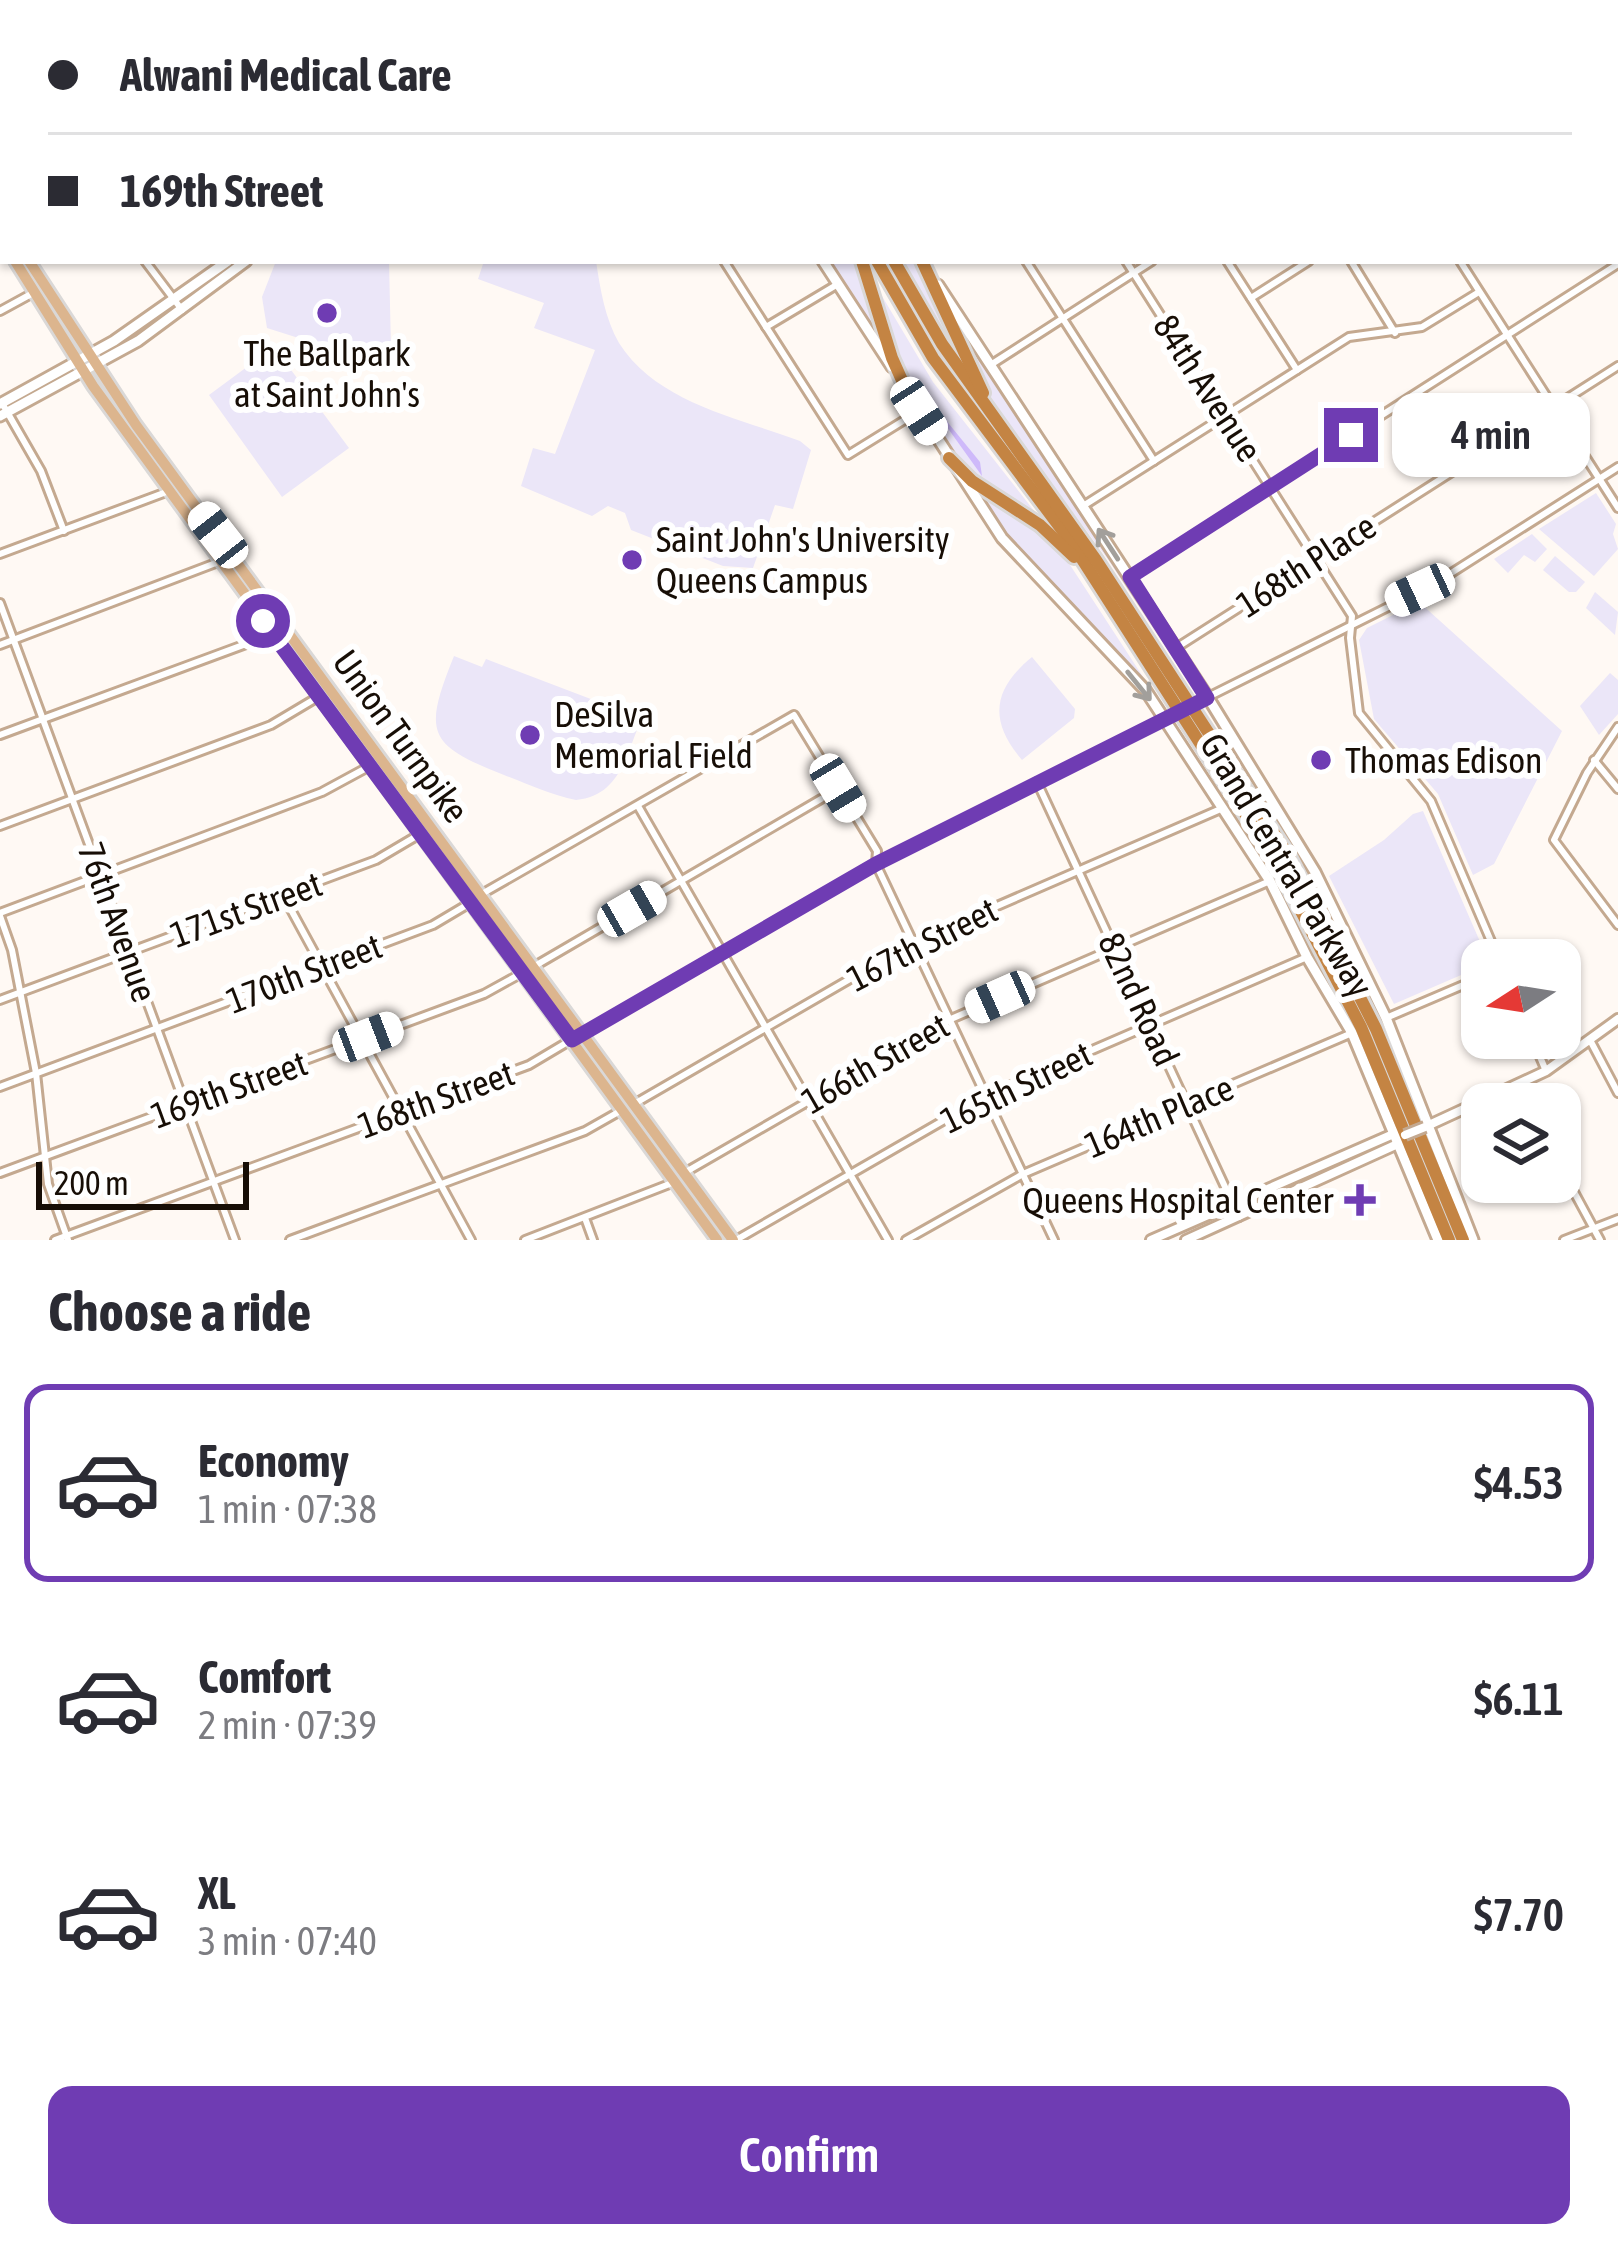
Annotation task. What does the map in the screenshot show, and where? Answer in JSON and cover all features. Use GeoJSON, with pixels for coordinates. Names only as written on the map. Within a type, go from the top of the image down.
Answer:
{"type":"FeatureCollection","features":[{"type":"Feature","properties":{"kind":"highway"},"geometry":{"type":"LineString","coordinates":[[863,264],[905,387]]}},
{"type":"Feature","properties":{"kind":"highway","name":"Grand Central Parkway"},"geometry":{"type":"LineString","coordinates":[[879,264],[933,358],[1071,542],[1285,877],[1376,1060],[1449,1240]]}},
{"type":"Feature","properties":{"kind":"highway","name":"Grand Central Parkway"},"geometry":{"type":"LineString","coordinates":[[896,264],[942,344],[1096,560],[1288,855],[1385,1048],[1462,1240]]}},
{"type":"Feature","properties":{"kind":"highway"},"geometry":{"type":"LineString","coordinates":[[923,264],[994,416]]}},
{"type":"Feature","properties":{"kind":"highway"},"geometry":{"type":"LineString","coordinates":[[949,458],[972,481],[1040,525],[1092,577]]}},
{"type":"Feature","properties":{"kind":"main road","name":"Union Turnpike"},"geometry":{"type":"LineString","coordinates":[[17,264],[81,365],[169,491],[227,559],[318,698],[376,762],[420,834],[475,899]]}},
{"type":"Feature","properties":{"kind":"main road","name":"Union Turnpike"},"geometry":{"type":"LineString","coordinates":[[31,264],[227,559],[679,1177],[717,1240]]}},
{"type":"Feature","properties":{"kind":"main road"},"geometry":{"type":"LineString","coordinates":[[177,306],[225,264]]}},
{"type":"Feature","properties":{"kind":"main road"},"geometry":{"type":"LineString","coordinates":[[2,408],[94,358],[241,264]]}},
{"type":"Feature","properties":{"kind":"main road","name":"Grand Central Parkway"},"geometry":{"type":"LineString","coordinates":[[825,264],[1002,538],[1146,692],[1270,881],[1401,1137],[1438,1240]]}},
{"type":"Feature","properties":{"kind":"main road","name":"Grand Central Parkway"},"geometry":{"type":"LineString","coordinates":[[924,264],[1130,577],[1315,872],[1386,1018],[1473,1240]]}},
{"type":"Feature","properties":{"kind":"main road","name":"Union Turnpike"},"geometry":{"type":"LineString","coordinates":[[679,1177],[734,1240]]}},
{"type":"Feature","properties":{"kind":"street"},"geometry":{"type":"LineString","coordinates":[[147,264],[177,306]]}},
{"type":"Feature","properties":{"kind":"street"},"geometry":{"type":"LineString","coordinates":[[726,264],[848,455],[919,411]]}},
{"type":"Feature","properties":{"kind":"street"},"geometry":{"type":"LineString","coordinates":[[1028,264],[1154,460]]}},
{"type":"Feature","properties":{"kind":"street","name":"84th Avenue"},"geometry":{"type":"LineString","coordinates":[[1128,264],[1352,616],[1359,713],[1432,801],[1490,939]]}},
{"type":"Feature","properties":{"kind":"street"},"geometry":{"type":"LineString","coordinates":[[992,364],[1147,264]]}},
{"type":"Feature","properties":{"kind":"street"},"geometry":{"type":"LineString","coordinates":[[1229,264],[1297,370]]}},
{"type":"Feature","properties":{"kind":"street"},"geometry":{"type":"LineString","coordinates":[[1252,298],[1305,264]]}},
{"type":"Feature","properties":{"kind":"street"},"geometry":{"type":"LineString","coordinates":[[1353,264],[1395,333]]}},
{"type":"Feature","properties":{"kind":"street"},"geometry":{"type":"LineString","coordinates":[[1462,264],[1618,508]]}},
{"type":"Feature","properties":{"kind":"street"},"geometry":{"type":"LineString","coordinates":[[1130,577],[1618,264]]}},
{"type":"Feature","properties":{"kind":"street"},"geometry":{"type":"LineString","coordinates":[[766,327],[838,284]]}},
{"type":"Feature","properties":{"kind":"street"},"geometry":{"type":"LineString","coordinates":[[0,311],[36,291]]}},
{"type":"Feature","properties":{"kind":"street"},"geometry":{"type":"LineString","coordinates":[[1083,506],[1349,337],[1422,327],[1479,292]]}},
{"type":"Feature","properties":{"kind":"street","name":"168th Place"},"geometry":{"type":"LineString","coordinates":[[1175,648],[1618,366]]}},
{"type":"Feature","properties":{"kind":"street"},"geometry":{"type":"LineString","coordinates":[[2,408],[41,471],[64,531]]}},
{"type":"Feature","properties":{"kind":"street","name":"168th Street"},"geometry":{"type":"LineString","coordinates":[[55,1240],[530,1065],[876,864],[1436,583],[1618,467]]}},
{"type":"Feature","properties":{"kind":"street"},"geometry":{"type":"LineString","coordinates":[[0,554],[169,491]]}},
{"type":"Feature","properties":{"kind":"street"},"geometry":{"type":"LineString","coordinates":[[0,645],[227,559]]}},
{"type":"Feature","properties":{"kind":"street","name":"76th Avenue"},"geometry":{"type":"LineString","coordinates":[[0,603],[235,1240]]}},
{"type":"Feature","properties":{"kind":"street"},"geometry":{"type":"LineString","coordinates":[[0,735],[273,634]]}},
{"type":"Feature","properties":{"kind":"street"},"geometry":{"type":"LineString","coordinates":[[0,826],[272,724],[318,698]]}},
{"type":"Feature","properties":{"kind":"street","name":"170th Street"},"geometry":{"type":"LineString","coordinates":[[0,1087],[433,925],[794,716],[877,851],[876,864]]}},
{"type":"Feature","properties":{"kind":"street"},"geometry":{"type":"LineString","coordinates":[[1618,727],[1594,760],[1554,840],[1614,911],[1618,925]]}},
{"type":"Feature","properties":{"kind":"street"},"geometry":{"type":"LineString","coordinates":[[1594,760],[1618,789]]}},
{"type":"Feature","properties":{"kind":"street"},"geometry":{"type":"LineString","coordinates":[[67,1238],[48,1184],[36,1073],[12,950],[0,914],[322,792],[376,762]]}},
{"type":"Feature","properties":{"kind":"street","name":"82nd Road"},"geometry":{"type":"LineString","coordinates":[[1037,782],[1239,1217]]}},
{"type":"Feature","properties":{"kind":"street","name":"169th Street"},"geometry":{"type":"LineString","coordinates":[[0,1173],[484,994],[821,799]]}},
{"type":"Feature","properties":{"kind":"street"},"geometry":{"type":"LineString","coordinates":[[638,805],[888,1240]]}},
{"type":"Feature","properties":{"kind":"street","name":"167th Street"},"geometry":{"type":"LineString","coordinates":[[290,1240],[585,1131],[914,942],[1223,808]]}},
{"type":"Feature","properties":{"kind":"street","name":"171st Street"},"geometry":{"type":"LineString","coordinates":[[0,1000],[376,860],[420,834]]}},
{"type":"Feature","properties":{"kind":"street"},"geometry":{"type":"LineString","coordinates":[[876,864],[1054,1240]]}},
{"type":"Feature","properties":{"kind":"street","name":"166th Street"},"geometry":{"type":"LineString","coordinates":[[525,1240],[665,1188],[951,1019],[1270,881]]}},
{"type":"Feature","properties":{"kind":"street"},"geometry":{"type":"LineString","coordinates":[[283,895],[471,1240]]}},
{"type":"Feature","properties":{"kind":"street","name":"165th Street"},"geometry":{"type":"LineString","coordinates":[[734,1240],[986,1096],[1307,957]]}},
{"type":"Feature","properties":{"kind":"street"},"geometry":{"type":"LineString","coordinates":[[1386,1018],[1461,986]]}},
{"type":"Feature","properties":{"kind":"street"},"geometry":{"type":"LineString","coordinates":[[1520,1083],[1546,1071],[1618,1019]]}},
{"type":"Feature","properties":{"kind":"street","name":"164th Place"},"geometry":{"type":"LineString","coordinates":[[906,1240],[1023,1174],[1352,1034]]}},
{"type":"Feature","properties":{"kind":"street"},"geometry":{"type":"LineString","coordinates":[[1590,1040],[1618,1093]]}},
{"type":"Feature","properties":{"kind":"street"},"geometry":{"type":"LineString","coordinates":[[1541,1059],[1546,1071]]}},
{"type":"Feature","properties":{"kind":"street"},"geometry":{"type":"LineString","coordinates":[[1151,1240],[1461,1110]]}},
{"type":"Feature","properties":{"kind":"street"},"geometry":{"type":"LineString","coordinates":[[1186,1240],[1401,1137]]}},
{"type":"Feature","properties":{"kind":"street"},"geometry":{"type":"LineString","coordinates":[[1580,1203],[1600,1240]]}},
{"type":"Feature","properties":{"kind":"street"},"geometry":{"type":"LineString","coordinates":[[585,1218],[593,1240]]}},
{"type":"Feature","properties":{"kind":"street"},"geometry":{"type":"LineString","coordinates":[[1564,1240],[1618,1219]]}},
{"type":"Feature","properties":{"kind":"shaded area","name":"The Ballpark at Saint John's"},"geometry":{"type":"Polygon","coordinates":[[[275,264],[389,264],[391,349],[374,362],[267,328],[262,297],[275,264]]]}},
{"type":"Feature","properties":{"kind":"shaded area"},"geometry":{"type":"Polygon","coordinates":[[[483,264],[596,264],[610,324],[635,363],[701,406],[800,441],[811,450],[793,509],[775,505],[753,568],[723,566],[631,530],[625,513],[608,506],[592,516],[521,486],[533,448],[555,454],[595,350],[534,328],[544,303],[478,279],[483,264]]]}},
{"type":"Feature","properties":{"kind":"shaded area"},"geometry":{"type":"Polygon","coordinates":[[[832,264],[860,264],[883,343],[832,264]]]}},
{"type":"Feature","properties":{"kind":"shaded area"},"geometry":{"type":"Polygon","coordinates":[[[901,264],[916,264],[961,362],[901,264]]]}},
{"type":"Feature","properties":{"kind":"shaded area"},"geometry":{"type":"Polygon","coordinates":[[[876,286],[933,382],[1046,526],[975,480],[963,464],[897,360],[876,286]]]}},
{"type":"Feature","properties":{"kind":"shaded area"},"geometry":{"type":"Polygon","coordinates":[[[949,307],[1195,693],[1109,561],[993,405],[949,307]]]}},
{"type":"Feature","properties":{"kind":"shaded area"},"geometry":{"type":"Polygon","coordinates":[[[274,347],[349,448],[282,497],[209,395],[274,347]]]}},
{"type":"Feature","properties":{"kind":"shaded area"},"geometry":{"type":"Polygon","coordinates":[[[914,381],[980,462],[982,476],[914,381]]]}},
{"type":"Feature","properties":{"kind":"shaded area"},"geometry":{"type":"Polygon","coordinates":[[[1596,493],[1616,524],[1613,534],[1618,549],[1594,576],[1539,529],[1596,493]]]}},
{"type":"Feature","properties":{"kind":"shaded area"},"geometry":{"type":"Polygon","coordinates":[[[991,498],[1032,522],[1057,545],[1164,709],[1131,667],[998,525],[985,500],[991,498]]]}},
{"type":"Feature","properties":{"kind":"shaded area"},"geometry":{"type":"Polygon","coordinates":[[[1532,534],[1547,549],[1535,562],[1524,555],[1508,573],[1494,559],[1532,534]]]}},
{"type":"Feature","properties":{"kind":"shaded area"},"geometry":{"type":"Polygon","coordinates":[[[1555,556],[1585,582],[1576,592],[1569,592],[1543,570],[1555,556]]]}},
{"type":"Feature","properties":{"kind":"shaded area"},"geometry":{"type":"Polygon","coordinates":[[[1595,592],[1618,612],[1615,635],[1586,608],[1595,592]]]}},
{"type":"Feature","properties":{"kind":"shaded area"},"geometry":{"type":"Polygon","coordinates":[[[1419,602],[1562,731],[1494,864],[1473,875],[1438,794],[1374,719],[1359,640],[1367,628],[1419,602]]]}},
{"type":"Feature","properties":{"kind":"shaded area"},"geometry":{"type":"Polygon","coordinates":[[[454,656],[482,667],[486,659],[596,701],[595,706],[639,725],[618,774],[602,791],[576,800],[459,755],[438,733],[436,720],[454,656]]]}},
{"type":"Feature","properties":{"kind":"shaded area"},"geometry":{"type":"Polygon","coordinates":[[[1032,657],[1075,709],[1074,718],[1022,760],[1004,732],[1000,706],[1009,681],[1032,657]]]}},
{"type":"Feature","properties":{"kind":"shaded area"},"geometry":{"type":"Polygon","coordinates":[[[1610,673],[1618,680],[1618,714],[1599,735],[1580,706],[1610,673]]]}},
{"type":"Feature","properties":{"kind":"shaded area"},"geometry":{"type":"Polygon","coordinates":[[[1423,811],[1479,939],[1461,939],[1461,975],[1394,1004],[1329,876],[1384,840],[1423,811]]]}},
{"type":"Feature","properties":{"kind":"place","name":"The Ballpark at Saint John's"},"geometry":{"type":"Point","coordinates":[327,313]}},
{"type":"Feature","properties":{"kind":"place","name":"Saint John's University Queens Campus"},"geometry":{"type":"Point","coordinates":[632,560]}},
{"type":"Feature","properties":{"kind":"place","name":"DeSilva Memorial Field"},"geometry":{"type":"Point","coordinates":[530,735]}},
{"type":"Feature","properties":{"kind":"place","name":"Thomas Edison"},"geometry":{"type":"Point","coordinates":[1321,760]}},
{"type":"Feature","properties":{"kind":"place","name":"Queens Hospital Center"},"geometry":{"type":"Point","coordinates":[1360,1200]}},
{"type":"Feature","properties":{"kind":"route"},"geometry":{"type":"LineString","coordinates":[[263,621],[572,1040],[876,864],[1207,698],[1130,577],[1351,435]]}}]}
